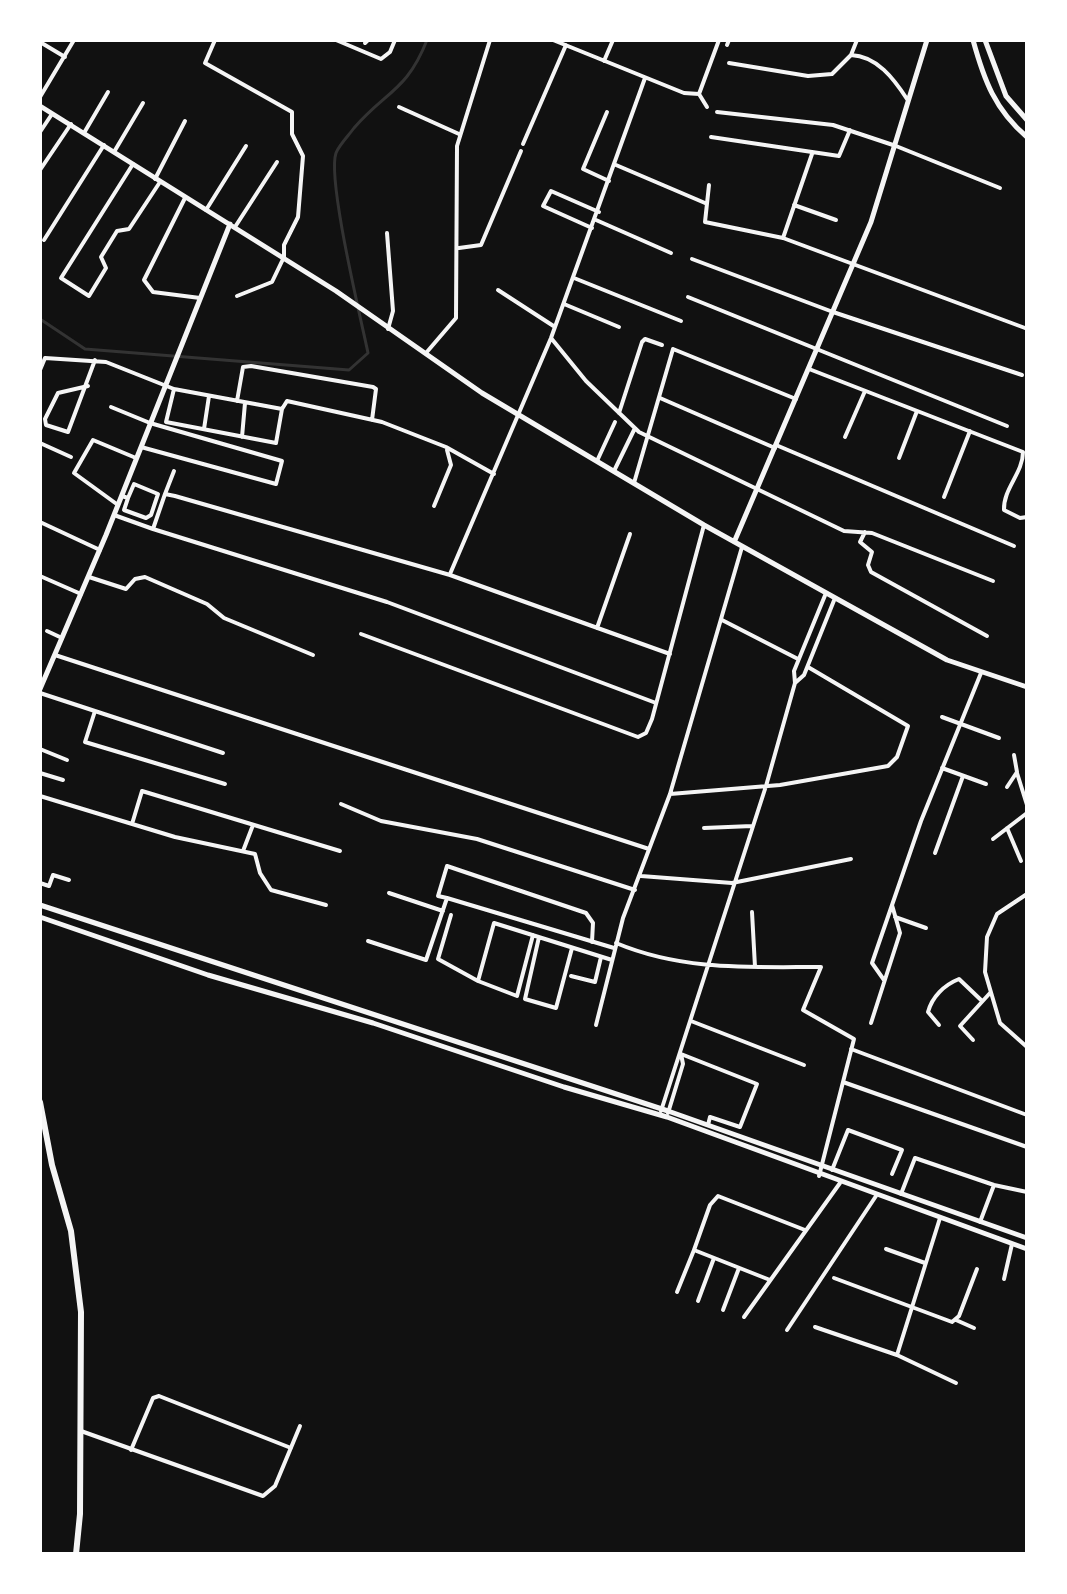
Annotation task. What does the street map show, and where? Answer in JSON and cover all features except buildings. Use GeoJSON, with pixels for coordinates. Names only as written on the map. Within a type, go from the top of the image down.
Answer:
{"type":"FeatureCollection","features":[{"type":"Feature","properties":{"kind":"main road"},"geometry":{"type":"LineString","coordinates":[[40,1102],[52,1165],[71,1231],[78,1277],[81,1431],[78,1554]]}},
{"type":"Feature","properties":{"kind":"street"},"geometry":{"type":"LineString","coordinates":[[40,97],[74,40]]}},
{"type":"Feature","properties":{"kind":"street"},"geometry":{"type":"LineString","coordinates":[[215,40],[205,63],[292,112],[292,134],[303,156],[298,217],[284,245],[284,257],[272,282],[237,296]]}},
{"type":"Feature","properties":{"kind":"street"},"geometry":{"type":"LineString","coordinates":[[336,40],[381,59],[390,52],[395,40]]}},
{"type":"Feature","properties":{"kind":"street"},"geometry":{"type":"LineString","coordinates":[[425,354],[456,318],[460,135],[490,40]]}},
{"type":"Feature","properties":{"kind":"street"},"geometry":{"type":"LineString","coordinates":[[553,40],[684,93],[699,94]]}},
{"type":"Feature","properties":{"kind":"street"},"geometry":{"type":"LineString","coordinates":[[604,61],[613,40]]}},
{"type":"Feature","properties":{"kind":"street"},"geometry":{"type":"LineString","coordinates":[[699,94],[719,40]]}},
{"type":"Feature","properties":{"kind":"street"},"geometry":{"type":"LineString","coordinates":[[729,63],[808,76],[832,74],[851,55],[857,40]]}},
{"type":"Feature","properties":{"kind":"street"},"geometry":{"type":"LineString","coordinates":[[735,540],[871,222],[927,40]]}},
{"type":"Feature","properties":{"kind":"street"},"geometry":{"type":"LineString","coordinates":[[973,40],[984,80],[995,103],[1027,137]]}},
{"type":"Feature","properties":{"kind":"street"},"geometry":{"type":"LineString","coordinates":[[985,40],[1006,96],[1027,120]]}},
{"type":"Feature","properties":{"kind":"street"},"geometry":{"type":"LineString","coordinates":[[40,42],[65,57]]}},
{"type":"Feature","properties":{"kind":"street"},"geometry":{"type":"LineString","coordinates":[[523,144],[566,45]]}},
{"type":"Feature","properties":{"kind":"street"},"geometry":{"type":"LineString","coordinates":[[851,55],[864,55],[883,70],[907,99]]}},
{"type":"Feature","properties":{"kind":"street"},"geometry":{"type":"LineString","coordinates":[[450,575],[551,338],[593,229],[645,78]]}},
{"type":"Feature","properties":{"kind":"street"},"geometry":{"type":"LineString","coordinates":[[84,133],[108,92]]}},
{"type":"Feature","properties":{"kind":"street"},"geometry":{"type":"LineString","coordinates":[[699,94],[707,107]]}},
{"type":"Feature","properties":{"kind":"street"},"geometry":{"type":"LineString","coordinates":[[114,152],[143,103]]}},
{"type":"Feature","properties":{"kind":"street"},"geometry":{"type":"LineString","coordinates":[[40,106],[284,257],[482,393],[704,525],[934,654],[1027,687]]}},
{"type":"Feature","properties":{"kind":"street"},"geometry":{"type":"LineString","coordinates":[[399,107],[460,135]]}},
{"type":"Feature","properties":{"kind":"street"},"geometry":{"type":"LineString","coordinates":[[607,112],[583,169],[610,181]]}},
{"type":"Feature","properties":{"kind":"street"},"geometry":{"type":"LineString","coordinates":[[717,112],[850,130],[1000,188]]}},
{"type":"Feature","properties":{"kind":"street"},"geometry":{"type":"LineString","coordinates":[[40,132],[52,113]]}},
{"type":"Feature","properties":{"kind":"street"},"geometry":{"type":"LineString","coordinates":[[133,164],[61,278],[89,296],[106,268],[101,257],[117,231],[129,229],[158,180],[185,121]]}},
{"type":"Feature","properties":{"kind":"street"},"geometry":{"type":"LineString","coordinates":[[40,170],[71,124]]}},
{"type":"Feature","properties":{"kind":"street"},"geometry":{"type":"LineString","coordinates":[[711,137],[839,156],[850,130]]}},
{"type":"Feature","properties":{"kind":"street"},"geometry":{"type":"LineString","coordinates":[[44,240],[104,145]]}},
{"type":"Feature","properties":{"kind":"street"},"geometry":{"type":"LineString","coordinates":[[206,210],[246,146]]}},
{"type":"Feature","properties":{"kind":"street"},"geometry":{"type":"LineString","coordinates":[[459,248],[481,245],[521,151]]}},
{"type":"Feature","properties":{"kind":"street"},"geometry":{"type":"LineString","coordinates":[[783,238],[812,153]]}},
{"type":"Feature","properties":{"kind":"street"},"geometry":{"type":"LineString","coordinates":[[223,753],[40,691],[43,673],[55,655],[118,505],[125,497],[134,484],[156,492],[153,508],[146,518],[125,510],[125,497],[136,458],[192,317],[233,225],[277,162]]}},
{"type":"Feature","properties":{"kind":"street"},"geometry":{"type":"LineString","coordinates":[[616,165],[705,203]]}},
{"type":"Feature","properties":{"kind":"street"},"geometry":{"type":"LineString","coordinates":[[709,185],[705,222],[783,238],[1025,328]]}},
{"type":"Feature","properties":{"kind":"street"},"geometry":{"type":"LineString","coordinates":[[593,229],[543,206],[551,191],[599,212]]}},
{"type":"Feature","properties":{"kind":"street"},"geometry":{"type":"LineString","coordinates":[[185,198],[144,280],[153,292],[200,298]]}},
{"type":"Feature","properties":{"kind":"street"},"geometry":{"type":"LineString","coordinates":[[794,205],[836,220]]}},
{"type":"Feature","properties":{"kind":"street"},"geometry":{"type":"LineString","coordinates":[[596,220],[671,253]]}},
{"type":"Feature","properties":{"kind":"street"},"geometry":{"type":"LineString","coordinates":[[387,233],[393,311],[388,329]]}},
{"type":"Feature","properties":{"kind":"street"},"geometry":{"type":"LineString","coordinates":[[692,259],[833,312],[1022,375]]}},
{"type":"Feature","properties":{"kind":"street"},"geometry":{"type":"LineString","coordinates":[[574,278],[681,321]]}},
{"type":"Feature","properties":{"kind":"street"},"geometry":{"type":"LineString","coordinates":[[498,290],[555,327]]}},
{"type":"Feature","properties":{"kind":"street"},"geometry":{"type":"LineString","coordinates":[[688,297],[1007,426]]}},
{"type":"Feature","properties":{"kind":"street"},"geometry":{"type":"LineString","coordinates":[[564,304],[619,327]]}},
{"type":"Feature","properties":{"kind":"street"},"geometry":{"type":"LineString","coordinates":[[551,338],[619,414],[648,437],[844,531],[865,532],[993,581]]}},
{"type":"Feature","properties":{"kind":"street"},"geometry":{"type":"LineString","coordinates":[[619,414],[642,342],[645,339],[662,345]]}},
{"type":"Feature","properties":{"kind":"street"},"geometry":{"type":"LineString","coordinates":[[634,483],[673,349],[796,399]]}},
{"type":"Feature","properties":{"kind":"street"},"geometry":{"type":"LineString","coordinates":[[40,370],[43,358],[95,360],[174,389],[282,409]]}},
{"type":"Feature","properties":{"kind":"street"},"geometry":{"type":"LineString","coordinates":[[88,386],[58,393],[45,419],[46,425],[68,432],[88,386],[95,360]]}},
{"type":"Feature","properties":{"kind":"street"},"geometry":{"type":"LineString","coordinates":[[237,401],[243,367],[251,366],[373,387],[376,389],[372,420]]}},
{"type":"Feature","properties":{"kind":"street"},"geometry":{"type":"LineString","coordinates":[[809,369],[1023,452],[1023,460],[1004,500],[1004,510],[1020,518],[1027,517]]}},
{"type":"Feature","properties":{"kind":"street"},"geometry":{"type":"LineString","coordinates":[[174,389],[165,421],[277,442],[282,409],[287,401],[372,420],[446,447],[495,475]]}},
{"type":"Feature","properties":{"kind":"street"},"geometry":{"type":"LineString","coordinates":[[845,437],[865,391]]}},
{"type":"Feature","properties":{"kind":"street"},"geometry":{"type":"LineString","coordinates":[[204,429],[209,396]]}},
{"type":"Feature","properties":{"kind":"street"},"geometry":{"type":"LineString","coordinates":[[660,398],[1014,546]]}},
{"type":"Feature","properties":{"kind":"street"},"geometry":{"type":"LineString","coordinates":[[242,437],[245,403]]}},
{"type":"Feature","properties":{"kind":"street"},"geometry":{"type":"LineString","coordinates":[[111,407],[150,423],[282,461],[276,484],[141,447]]}},
{"type":"Feature","properties":{"kind":"street"},"geometry":{"type":"LineString","coordinates":[[899,458],[917,411]]}},
{"type":"Feature","properties":{"kind":"street"},"geometry":{"type":"LineString","coordinates":[[597,461],[615,422]]}},
{"type":"Feature","properties":{"kind":"street"},"geometry":{"type":"LineString","coordinates":[[614,471],[635,428]]}},
{"type":"Feature","properties":{"kind":"street"},"geometry":{"type":"LineString","coordinates":[[944,497],[970,431]]}},
{"type":"Feature","properties":{"kind":"street"},"geometry":{"type":"LineString","coordinates":[[118,505],[74,473],[93,440],[136,458]]}},
{"type":"Feature","properties":{"kind":"street"},"geometry":{"type":"LineString","coordinates":[[40,443],[71,457]]}},
{"type":"Feature","properties":{"kind":"street"},"geometry":{"type":"LineString","coordinates":[[434,506],[451,465],[446,447]]}},
{"type":"Feature","properties":{"kind":"street"},"geometry":{"type":"LineString","coordinates":[[153,529],[174,471]]}},
{"type":"Feature","properties":{"kind":"street"},"geometry":{"type":"LineString","coordinates":[[165,494],[450,575],[670,654]]}},
{"type":"Feature","properties":{"kind":"street"},"geometry":{"type":"LineString","coordinates":[[153,508],[160,511]]}},
{"type":"Feature","properties":{"kind":"street"},"geometry":{"type":"LineString","coordinates":[[114,515],[387,602],[656,703]]}},
{"type":"Feature","properties":{"kind":"street"},"geometry":{"type":"LineString","coordinates":[[40,522],[100,550]]}},
{"type":"Feature","properties":{"kind":"street"},"geometry":{"type":"LineString","coordinates":[[361,634],[638,737],[646,733],[656,703],[704,525]]}},
{"type":"Feature","properties":{"kind":"street"},"geometry":{"type":"LineString","coordinates":[[865,532],[860,542],[872,552],[868,565],[871,572],[987,636]]}},
{"type":"Feature","properties":{"kind":"street"},"geometry":{"type":"LineString","coordinates":[[597,628],[630,534]]}},
{"type":"Feature","properties":{"kind":"street"},"geometry":{"type":"LineString","coordinates":[[596,1025],[615,946],[670,794],[742,545]]}},
{"type":"Feature","properties":{"kind":"street"},"geometry":{"type":"LineString","coordinates":[[40,576],[81,594]]}},
{"type":"Feature","properties":{"kind":"street"},"geometry":{"type":"LineString","coordinates":[[89,577],[126,589],[135,579],[145,577],[207,604],[224,618],[313,655]]}},
{"type":"Feature","properties":{"kind":"street"},"geometry":{"type":"LineString","coordinates":[[664,1113],[675,1062],[681,1054],[732,883],[766,786],[795,683],[794,671],[826,593]]}},
{"type":"Feature","properties":{"kind":"street"},"geometry":{"type":"LineString","coordinates":[[795,683],[808,667],[835,598]]}},
{"type":"Feature","properties":{"kind":"street"},"geometry":{"type":"LineString","coordinates":[[722,620],[798,659]]}},
{"type":"Feature","properties":{"kind":"street"},"geometry":{"type":"LineString","coordinates":[[47,631],[62,638]]}},
{"type":"Feature","properties":{"kind":"street"},"geometry":{"type":"LineString","coordinates":[[55,655],[649,849]]}},
{"type":"Feature","properties":{"kind":"street"},"geometry":{"type":"LineString","coordinates":[[670,794],[766,786],[888,766],[897,757],[908,726],[808,667]]}},
{"type":"Feature","properties":{"kind":"street"},"geometry":{"type":"LineString","coordinates":[[884,980],[872,963],[891,903],[981,673]]}},
{"type":"Feature","properties":{"kind":"street"},"geometry":{"type":"LineString","coordinates":[[95,711],[85,742],[225,784]]}},
{"type":"Feature","properties":{"kind":"street"},"geometry":{"type":"LineString","coordinates":[[942,717],[999,738]]}},
{"type":"Feature","properties":{"kind":"street"},"geometry":{"type":"LineString","coordinates":[[40,749],[67,760]]}},
{"type":"Feature","properties":{"kind":"street"},"geometry":{"type":"LineString","coordinates":[[1014,755],[1027,805]]}},
{"type":"Feature","properties":{"kind":"street"},"geometry":{"type":"LineString","coordinates":[[942,768],[986,784]]}},
{"type":"Feature","properties":{"kind":"street"},"geometry":{"type":"LineString","coordinates":[[1007,787],[1017,772]]}},
{"type":"Feature","properties":{"kind":"street"},"geometry":{"type":"LineString","coordinates":[[40,773],[63,780]]}},
{"type":"Feature","properties":{"kind":"street"},"geometry":{"type":"LineString","coordinates":[[935,853],[963,776]]}},
{"type":"Feature","properties":{"kind":"street"},"geometry":{"type":"LineString","coordinates":[[132,824],[142,791],[340,851]]}},
{"type":"Feature","properties":{"kind":"street"},"geometry":{"type":"LineString","coordinates":[[40,796],[132,824],[255,854],[260,873],[271,890],[326,905]]}},
{"type":"Feature","properties":{"kind":"street"},"geometry":{"type":"LineString","coordinates":[[341,804],[381,821],[477,839],[635,890]]}},
{"type":"Feature","properties":{"kind":"street"},"geometry":{"type":"LineString","coordinates":[[993,839],[1027,813]]}},
{"type":"Feature","properties":{"kind":"street"},"geometry":{"type":"LineString","coordinates":[[243,851],[253,825]]}},
{"type":"Feature","properties":{"kind":"street"},"geometry":{"type":"LineString","coordinates":[[704,828],[752,826]]}},
{"type":"Feature","properties":{"kind":"street"},"geometry":{"type":"LineString","coordinates":[[1007,828],[1021,861]]}},
{"type":"Feature","properties":{"kind":"street"},"geometry":{"type":"LineString","coordinates":[[641,876],[732,883],[851,859]]}},
{"type":"Feature","properties":{"kind":"street"},"geometry":{"type":"LineString","coordinates":[[592,942],[593,923],[586,913],[447,866],[438,896],[592,942],[706,968],[821,967],[803,1010],[854,1039],[819,1176]]}},
{"type":"Feature","properties":{"kind":"street"},"geometry":{"type":"LineString","coordinates":[[40,883],[49,886],[53,875],[69,880]]}},
{"type":"Feature","properties":{"kind":"street"},"geometry":{"type":"LineString","coordinates":[[389,893],[443,911]]}},
{"type":"Feature","properties":{"kind":"street"},"geometry":{"type":"LineString","coordinates":[[1027,894],[997,914],[987,937],[985,972],[1000,1023],[1027,1047]]}},
{"type":"Feature","properties":{"kind":"street"},"geometry":{"type":"LineString","coordinates":[[368,941],[426,960],[447,898]]}},
{"type":"Feature","properties":{"kind":"street"},"geometry":{"type":"LineString","coordinates":[[871,1023],[900,933],[891,903]]}},
{"type":"Feature","properties":{"kind":"street"},"geometry":{"type":"LineString","coordinates":[[40,905],[664,1113],[819,1176],[1027,1249]]}},
{"type":"Feature","properties":{"kind":"street"},"geometry":{"type":"LineString","coordinates":[[752,912],[755,967]]}},
{"type":"Feature","properties":{"kind":"street"},"geometry":{"type":"LineString","coordinates":[[451,915],[438,959],[478,981],[517,996],[536,936]]}},
{"type":"Feature","properties":{"kind":"street"},"geometry":{"type":"LineString","coordinates":[[40,917],[208,975],[708,1125],[1027,1238]]}},
{"type":"Feature","properties":{"kind":"street"},"geometry":{"type":"LineString","coordinates":[[895,917],[926,928]]}},
{"type":"Feature","properties":{"kind":"street"},"geometry":{"type":"LineString","coordinates":[[478,981],[494,923],[612,960]]}},
{"type":"Feature","properties":{"kind":"street"},"geometry":{"type":"LineString","coordinates":[[536,936],[525,999],[556,1008],[572,948]]}},
{"type":"Feature","properties":{"kind":"street"},"geometry":{"type":"LineString","coordinates":[[571,976],[595,982],[601,957]]}},
{"type":"Feature","properties":{"kind":"street"},"geometry":{"type":"LineString","coordinates":[[939,1025],[928,1012],[931,1002],[950,983],[959,979],[984,1003],[960,1026],[973,1040]]}},
{"type":"Feature","properties":{"kind":"street"},"geometry":{"type":"LineString","coordinates":[[981,1000],[990,993]]}},
{"type":"Feature","properties":{"kind":"street"},"geometry":{"type":"LineString","coordinates":[[691,1021],[804,1065]]}},
{"type":"Feature","properties":{"kind":"street"},"geometry":{"type":"LineString","coordinates":[[851,1049],[1027,1115]]}},
{"type":"Feature","properties":{"kind":"street"},"geometry":{"type":"LineString","coordinates":[[681,1054],[757,1084],[740,1127],[710,1117],[708,1125]]}},
{"type":"Feature","properties":{"kind":"street"},"geometry":{"type":"LineString","coordinates":[[843,1082],[1027,1147]]}},
{"type":"Feature","properties":{"kind":"street"},"geometry":{"type":"LineString","coordinates":[[832,1170],[848,1130],[902,1150],[892,1174]]}},
{"type":"Feature","properties":{"kind":"street"},"geometry":{"type":"LineString","coordinates":[[901,1194],[915,1158],[994,1185],[1027,1192]]}},
{"type":"Feature","properties":{"kind":"street"},"geometry":{"type":"LineString","coordinates":[[744,1317],[840,1183]]}},
{"type":"Feature","properties":{"kind":"street"},"geometry":{"type":"LineString","coordinates":[[980,1222],[994,1185]]}},
{"type":"Feature","properties":{"kind":"street"},"geometry":{"type":"LineString","coordinates":[[677,1292],[710,1205],[718,1196],[806,1230]]}},
{"type":"Feature","properties":{"kind":"street"},"geometry":{"type":"LineString","coordinates":[[787,1330],[876,1196]]}},
{"type":"Feature","properties":{"kind":"street"},"geometry":{"type":"LineString","coordinates":[[897,1355],[940,1218]]}},
{"type":"Feature","properties":{"kind":"street"},"geometry":{"type":"LineString","coordinates":[[1004,1279],[1012,1244]]}},
{"type":"Feature","properties":{"kind":"street"},"geometry":{"type":"LineString","coordinates":[[886,1249],[925,1263]]}},
{"type":"Feature","properties":{"kind":"street"},"geometry":{"type":"LineString","coordinates":[[694,1250],[770,1280]]}},
{"type":"Feature","properties":{"kind":"street"},"geometry":{"type":"LineString","coordinates":[[698,1301],[714,1258]]}},
{"type":"Feature","properties":{"kind":"street"},"geometry":{"type":"LineString","coordinates":[[723,1310],[739,1268]]}},
{"type":"Feature","properties":{"kind":"street"},"geometry":{"type":"LineString","coordinates":[[956,1320],[977,1269]]}},
{"type":"Feature","properties":{"kind":"street"},"geometry":{"type":"LineString","coordinates":[[834,1278],[974,1328]]}},
{"type":"Feature","properties":{"kind":"street"},"geometry":{"type":"LineString","coordinates":[[815,1327],[897,1355],[956,1383]]}},
{"type":"Feature","properties":{"kind":"street"},"geometry":{"type":"LineString","coordinates":[[131,1450],[153,1398],[159,1396],[291,1448]]}},
{"type":"Feature","properties":{"kind":"street"},"geometry":{"type":"LineString","coordinates":[[81,1431],[263,1496],[275,1486],[300,1426]]}},
{"type":"Feature","properties":{"kind":"waterway"},"geometry":{"type":"LineString","coordinates":[[40,319],[85,349],[349,370],[368,353],[340,219],[336,153],[354,128],[404,80],[427,40]]}}]}
